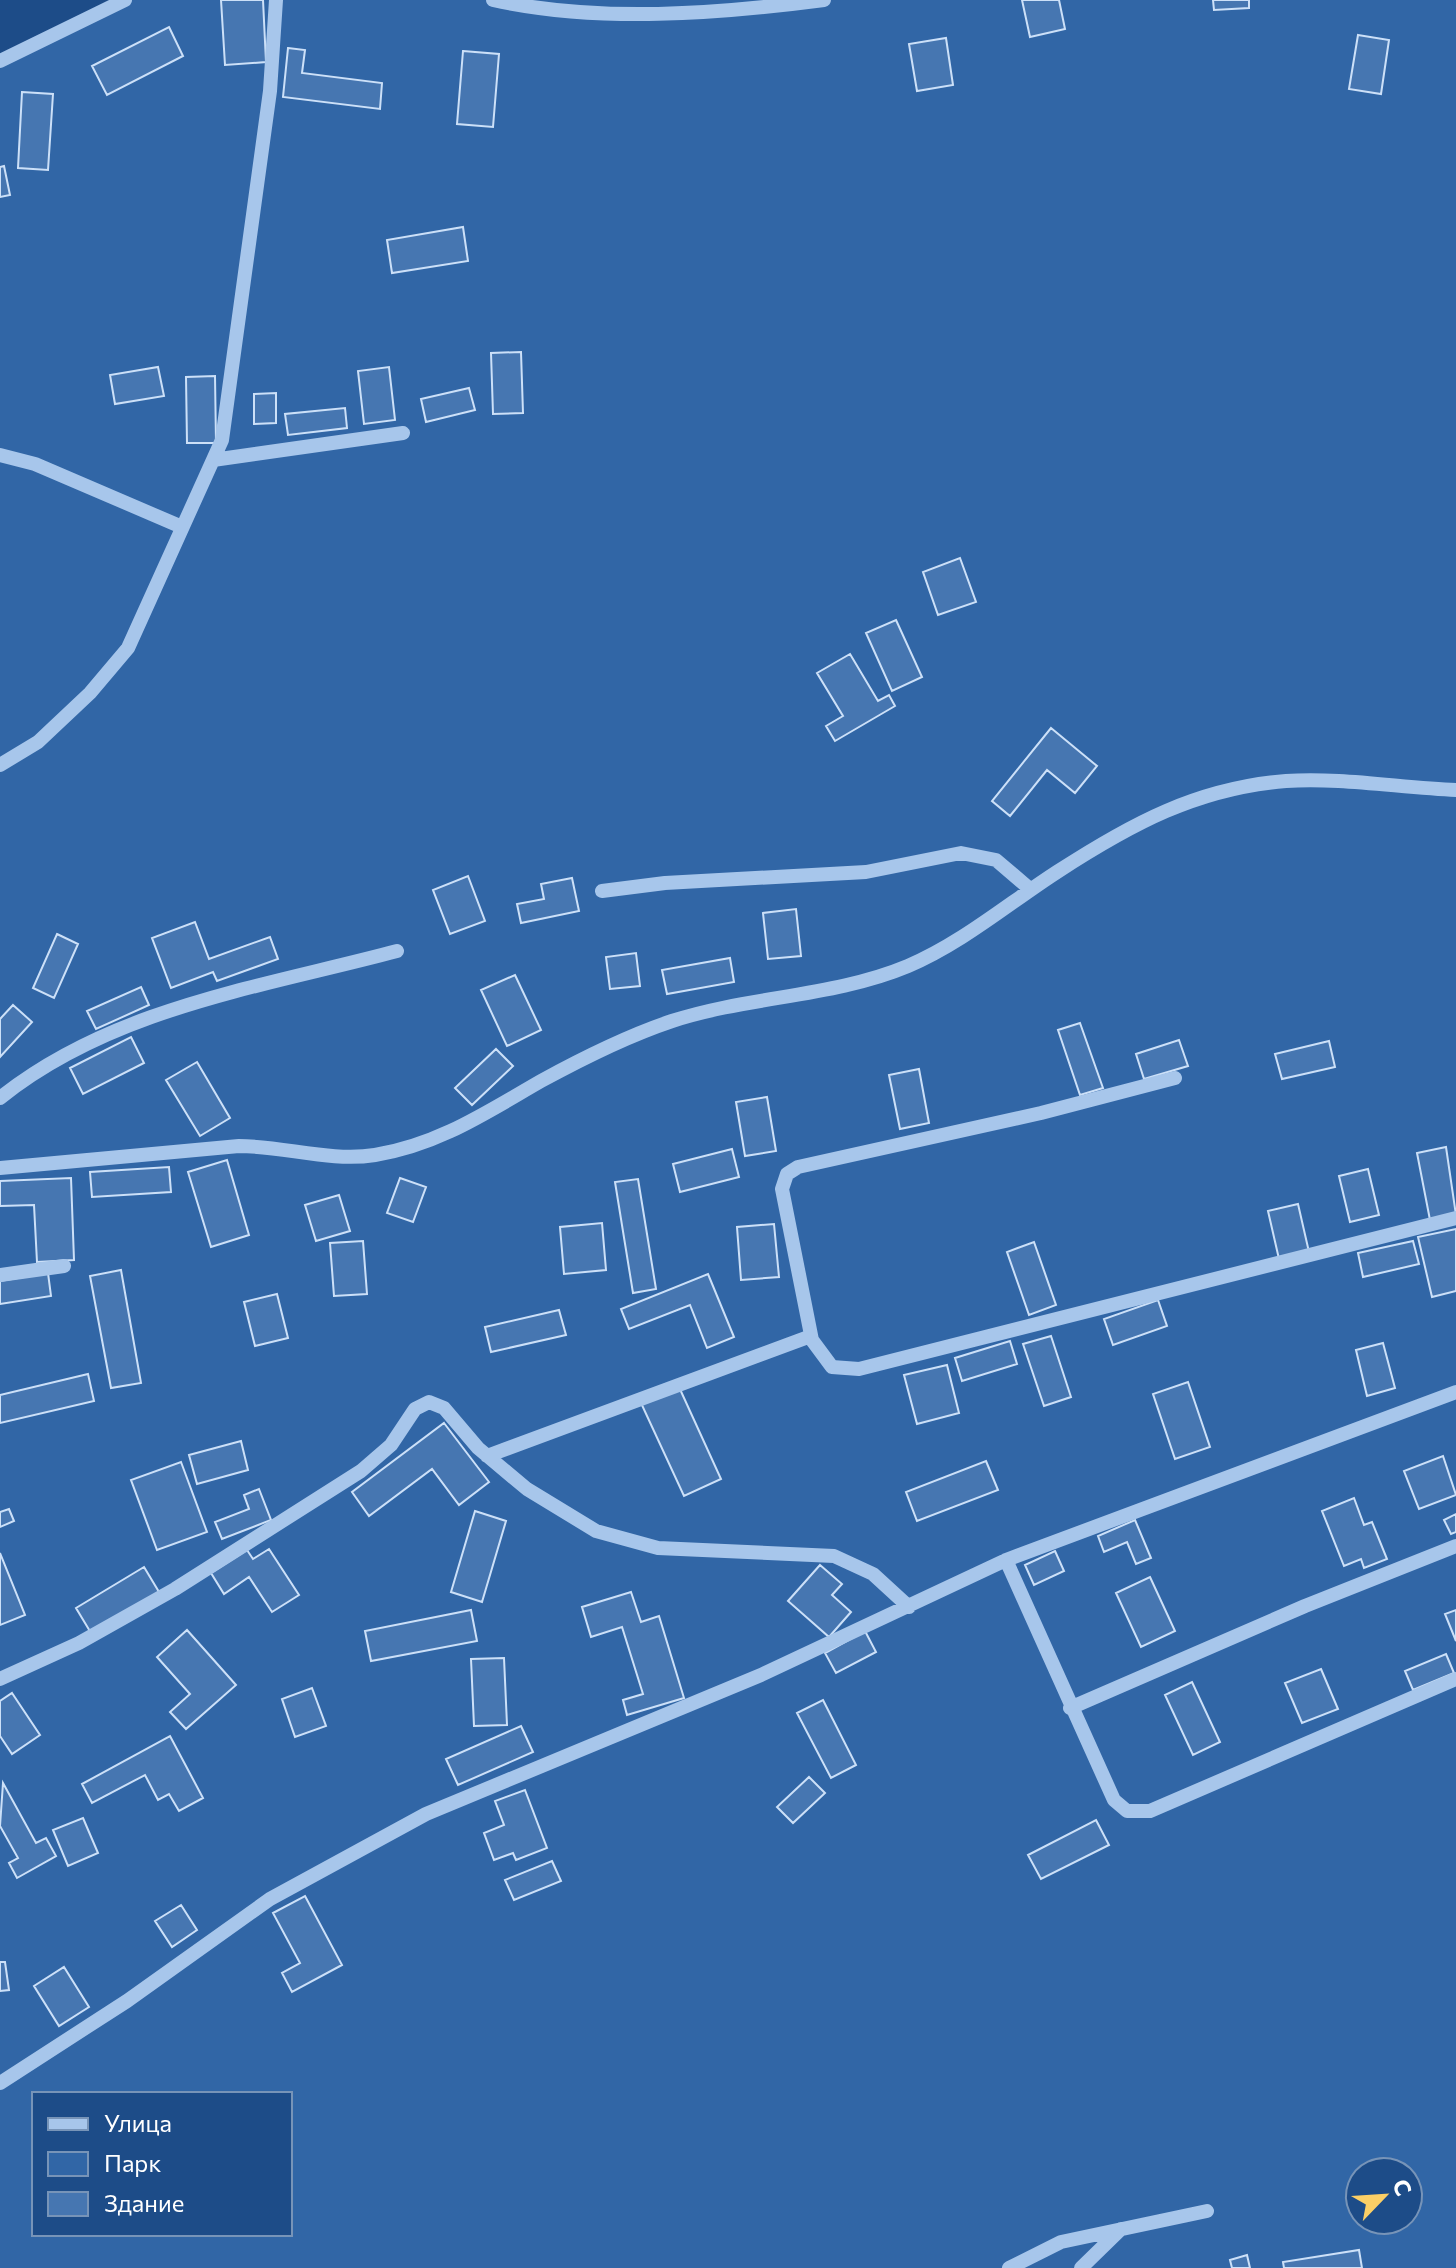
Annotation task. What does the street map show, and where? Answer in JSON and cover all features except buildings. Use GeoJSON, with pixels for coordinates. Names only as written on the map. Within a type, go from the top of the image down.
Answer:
{"type":"FeatureCollection","features":[{"type":"Feature","properties":{"kind":"street"},"geometry":{"type":"LineString","coordinates":[[0,61],[125,0]]}},
{"type":"Feature","properties":{"kind":"street"},"geometry":{"type":"LineString","coordinates":[[0,765],[38,742],[90,693],[121,658],[140,626],[213,460],[227,418],[233,382],[270,91],[276,0]]}},
{"type":"Feature","properties":{"kind":"street"},"geometry":{"type":"LineString","coordinates":[[493,0],[524,7],[690,12],[824,0]]}},
{"type":"Feature","properties":{"kind":"street"},"geometry":{"type":"LineString","coordinates":[[213,460],[403,433]]}},
{"type":"Feature","properties":{"kind":"street"},"geometry":{"type":"LineString","coordinates":[[0,455],[35,464],[182,527]]}},
{"type":"Feature","properties":{"kind":"street"},"geometry":{"type":"LineString","coordinates":[[0,1168],[239,1146],[267,1146],[345,1157],[379,1154],[462,1128],[565,1068],[648,1029],[739,1004],[859,981],[908,966],[958,938],[1139,821],[1214,794],[1288,781],[1456,790]]}},
{"type":"Feature","properties":{"kind":"street"},"geometry":{"type":"LineString","coordinates":[[602,891],[665,883],[866,872],[961,853],[996,860],[1030,889]]}},
{"type":"Feature","properties":{"kind":"street"},"geometry":{"type":"LineString","coordinates":[[0,1098],[54,1062],[168,1009],[397,951]]}},
{"type":"Feature","properties":{"kind":"street"},"geometry":{"type":"LineString","coordinates":[[1175,1078],[792,1170],[782,1180],[782,1189],[811,1336],[826,1363],[843,1370],[859,1369],[1456,1218]]}},
{"type":"Feature","properties":{"kind":"street"},"geometry":{"type":"LineString","coordinates":[[0,1275],[64,1266]]}},
{"type":"Feature","properties":{"kind":"street"},"geometry":{"type":"LineString","coordinates":[[487,1456],[811,1336]]}},
{"type":"Feature","properties":{"kind":"street"},"geometry":{"type":"LineString","coordinates":[[0,2083],[127,2001],[270,1899],[426,1814],[747,1681],[1006,1560],[1456,1392]]}},
{"type":"Feature","properties":{"kind":"street"},"geometry":{"type":"LineString","coordinates":[[0,1679],[79,1643],[175,1589],[361,1471],[385,1451],[409,1416],[429,1402],[444,1408],[487,1456],[544,1502],[607,1535],[658,1548],[693,1552],[834,1556],[873,1574],[909,1607]]}},
{"type":"Feature","properties":{"kind":"street"},"geometry":{"type":"LineString","coordinates":[[1070,1708],[1305,1606],[1456,1546]]}},
{"type":"Feature","properties":{"kind":"street"},"geometry":{"type":"LineString","coordinates":[[1006,1560],[1114,1800],[1127,1811],[1137,1814],[1456,1679]]}},
{"type":"Feature","properties":{"kind":"street"},"geometry":{"type":"LineString","coordinates":[[1009,2268],[1050,2246],[1207,2211]]}},
{"type":"Feature","properties":{"kind":"street"},"geometry":{"type":"LineString","coordinates":[[1081,2268],[1122,2228]]}},
{"type":"Feature","properties":{"kind":"green space"},"geometry":{"type":"Polygon","coordinates":[[[131,0],[1456,0],[1456,2268],[0,2268],[0,65],[131,0]]]}}]}
